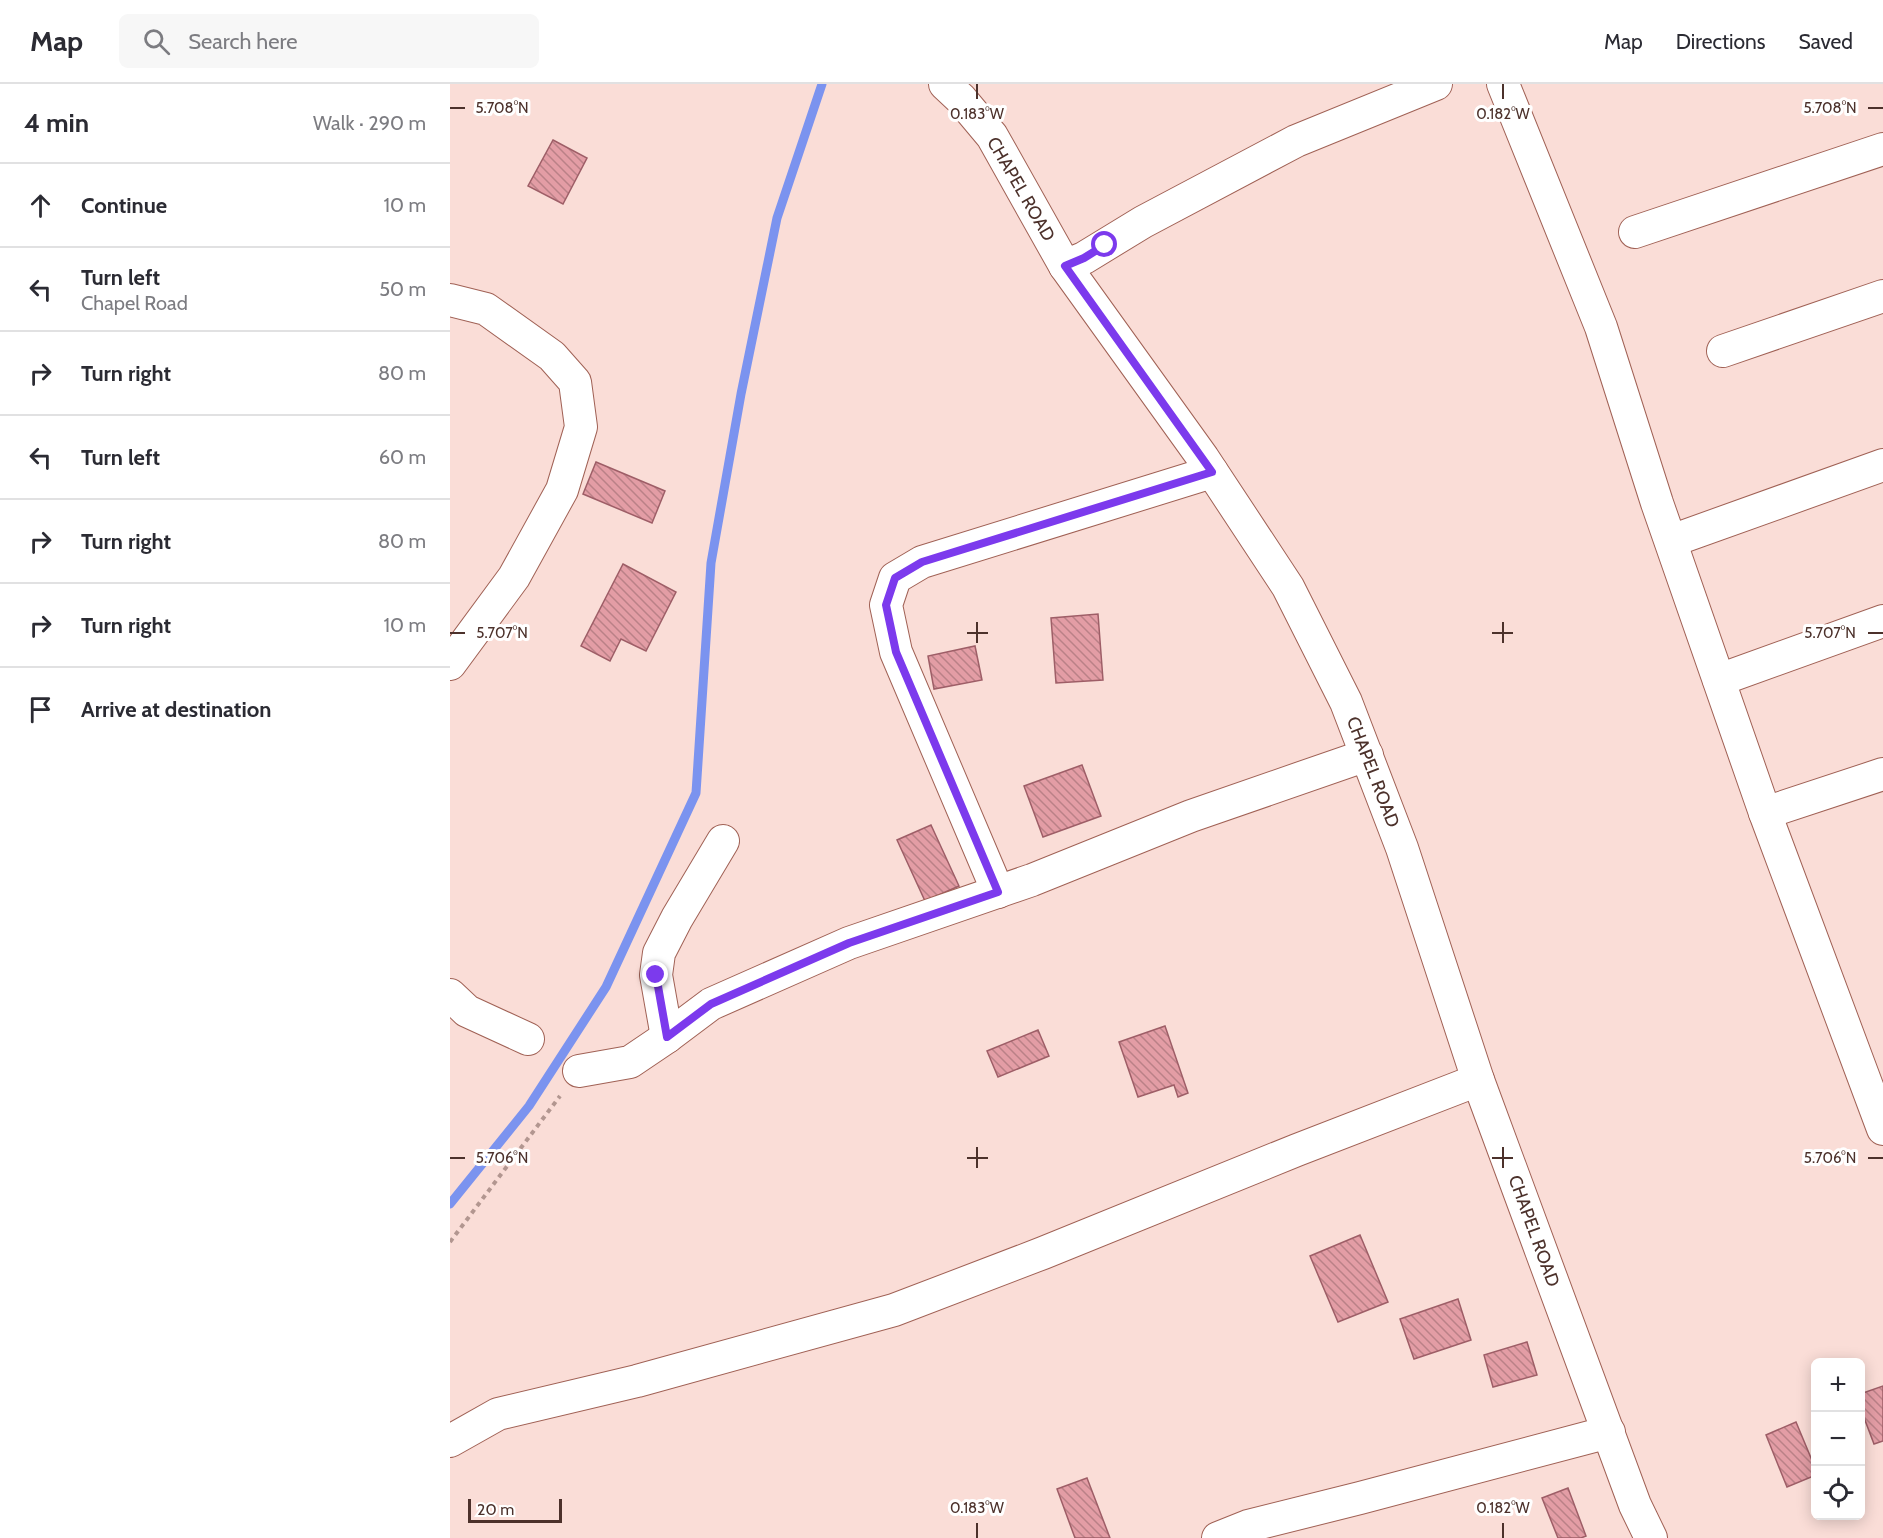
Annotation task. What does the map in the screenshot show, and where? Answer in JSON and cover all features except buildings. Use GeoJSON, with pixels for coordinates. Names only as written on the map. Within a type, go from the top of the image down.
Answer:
{"type":"FeatureCollection","features":[{"type":"Feature","properties":{"kind":"street","name":"CHAPEL ROAD"},"geometry":{"type":"LineString","coordinates":[[945,84],[961,99],[992,136],[1065,266],[1212,472],[1288,587],[1346,702],[1402,848],[1478,1080],[1635,1504],[1651,1538]]}},
{"type":"Feature","properties":{"kind":"street"},"geometry":{"type":"LineString","coordinates":[[1065,266],[1084,258],[1143,222],[1296,141],[1436,84]]}},
{"type":"Feature","properties":{"kind":"street"},"geometry":{"type":"LineString","coordinates":[[1503,84],[1601,327],[1671,541],[1765,813],[1883,1129]]}},
{"type":"Feature","properties":{"kind":"street"},"geometry":{"type":"LineString","coordinates":[[1635,232],[1883,149]]}},
{"type":"Feature","properties":{"kind":"street"},"geometry":{"type":"LineString","coordinates":[[1723,351],[1883,296]]}},
{"type":"Feature","properties":{"kind":"street"},"geometry":{"type":"LineString","coordinates":[[450,300],[486,309],[552,356],[575,382],[581,427],[562,490],[514,577],[450,664]]}},
{"type":"Feature","properties":{"kind":"street"},"geometry":{"type":"LineString","coordinates":[[1671,541],[1883,465]]}},
{"type":"Feature","properties":{"kind":"street"},"geometry":{"type":"LineString","coordinates":[[998,892],[896,652],[886,605],[895,578],[922,562],[1212,472]]}},
{"type":"Feature","properties":{"kind":"street"},"geometry":{"type":"LineString","coordinates":[[1719,680],[1883,621]]}},
{"type":"Feature","properties":{"kind":"street"},"geometry":{"type":"LineString","coordinates":[[579,1071],[630,1062],[711,1004],[849,943],[998,892],[1191,816],[1367,755]]}},
{"type":"Feature","properties":{"kind":"street"},"geometry":{"type":"LineString","coordinates":[[1765,813],[1883,774]]}},
{"type":"Feature","properties":{"kind":"street"},"geometry":{"type":"LineString","coordinates":[[667,1037],[656,975],[659,953],[677,918],[723,842]]}},
{"type":"Feature","properties":{"kind":"street"},"geometry":{"type":"LineString","coordinates":[[450,995],[467,1011],[528,1039]]}},
{"type":"Feature","properties":{"kind":"street"},"geometry":{"type":"LineString","coordinates":[[450,1441],[498,1414],[637,1381],[894,1310],[1478,1080]]}},
{"type":"Feature","properties":{"kind":"street"},"geometry":{"type":"LineString","coordinates":[[1218,1538],[1248,1526],[1609,1432]]}},
{"type":"Feature","properties":{"kind":"path"},"geometry":{"type":"LineString","coordinates":[[450,1242],[579,1071]]}},
{"type":"Feature","properties":{"kind":"waterway"},"geometry":{"type":"LineString","coordinates":[[450,1204],[529,1106],[606,987],[696,793],[711,563],[741,394],[777,218],[822,84]]}},
{"type":"Feature","properties":{"kind":"route"},"geometry":{"type":"LineString","coordinates":[[656,975],[667,1037],[711,1004],[849,943],[998,892],[896,652],[886,605],[895,578],[922,562],[1212,472],[1065,266],[1105,245]]}}]}
